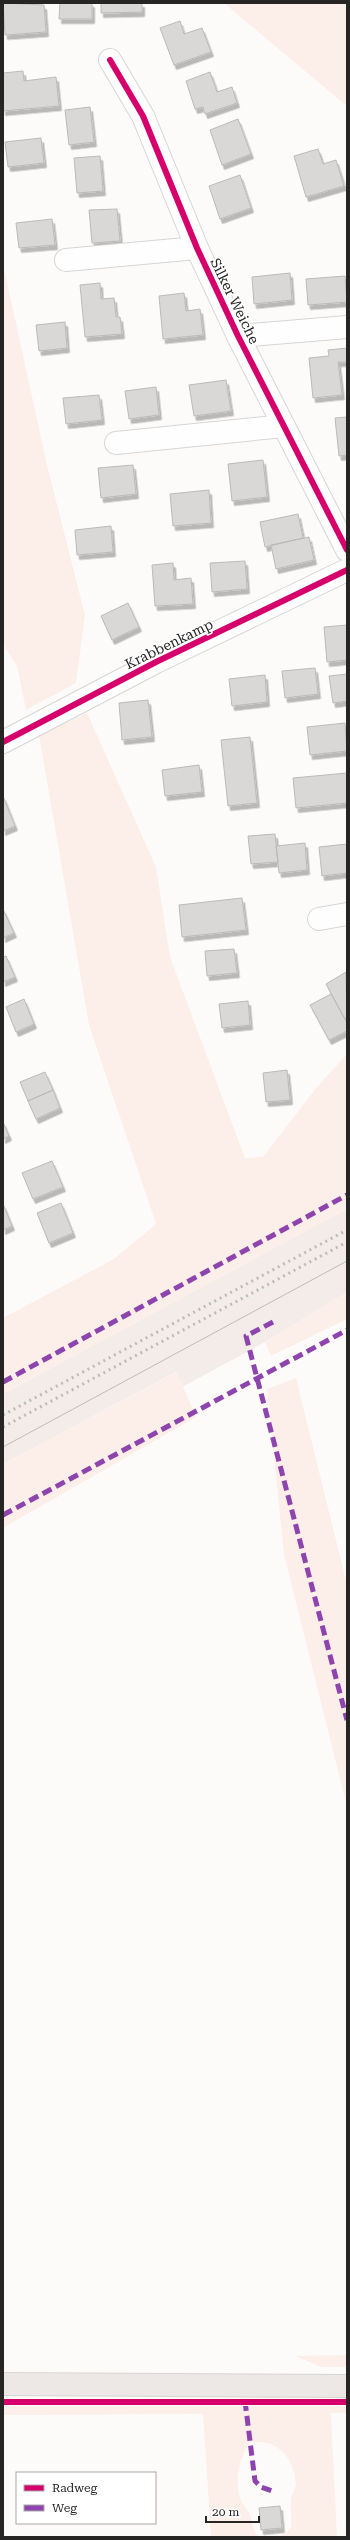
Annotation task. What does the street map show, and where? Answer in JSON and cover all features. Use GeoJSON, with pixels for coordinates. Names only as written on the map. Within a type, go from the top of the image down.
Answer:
{"type":"FeatureCollection","features":[{"type":"Feature","properties":{"kind":"main road"},"geometry":{"type":"LineString","coordinates":[[3,2384],[347,2386]]}},
{"type":"Feature","properties":{"kind":"street","name":"Silker Weiche"},"geometry":{"type":"LineString","coordinates":[[110,60],[143,116],[197,248],[238,336],[347,550]]}},
{"type":"Feature","properties":{"kind":"street","name":"Silker Weiche"},"geometry":{"type":"LineString","coordinates":[[66,260],[197,248]]}},
{"type":"Feature","properties":{"kind":"street"},"geometry":{"type":"LineString","coordinates":[[238,336],[347,327]]}},
{"type":"Feature","properties":{"kind":"street"},"geometry":{"type":"LineString","coordinates":[[116,443],[284,426]]}},
{"type":"Feature","properties":{"kind":"street","name":"Krabbenkamp"},"geometry":{"type":"LineString","coordinates":[[3,742],[156,662],[347,570]]}},
{"type":"Feature","properties":{"kind":"street"},"geometry":{"type":"LineString","coordinates":[[319,919],[347,914]]}},
{"type":"Feature","properties":{"kind":"shaded area"},"geometry":{"type":"Polygon","coordinates":[[[224,3],[347,3],[347,105],[343,103],[224,3]]]}},
{"type":"Feature","properties":{"kind":"shaded area"},"geometry":{"type":"Polygon","coordinates":[[[3,264],[47,465],[85,615],[76,683],[26,710],[17,666],[3,644],[3,264]]]}},
{"type":"Feature","properties":{"kind":"shaded area"},"geometry":{"type":"Polygon","coordinates":[[[87,713],[156,867],[170,957],[245,1158],[263,1157],[317,1087],[347,1054],[347,1209],[3,1394],[3,1318],[114,1259],[156,1224],[89,1025],[39,735],[87,713]]]}},
{"type":"Feature","properties":{"kind":"shaded area"},"geometry":{"type":"Polygon","coordinates":[[[347,1209],[347,1292],[265,1342],[182,1387],[176,1372],[3,1464],[3,1394],[347,1209]]]}},
{"type":"Feature","properties":{"kind":"shaded area"},"geometry":{"type":"Polygon","coordinates":[[[347,1292],[347,1319],[271,1356],[265,1342],[347,1292]]]}},
{"type":"Feature","properties":{"kind":"shaded area"},"geometry":{"type":"Polygon","coordinates":[[[177,1372],[196,1417],[3,1528],[3,1464],[177,1372]]]}},
{"type":"Feature","properties":{"kind":"shaded area"},"geometry":{"type":"Polygon","coordinates":[[[296,1378],[347,1585],[347,1807],[284,1554],[267,1389],[296,1378]]]}},
{"type":"Feature","properties":{"kind":"shaded area"},"geometry":{"type":"Polygon","coordinates":[[[347,2355],[347,2367],[321,2367],[295,2356],[347,2355]]]}},
{"type":"Feature","properties":{"kind":"shaded area"},"geometry":{"type":"Polygon","coordinates":[[[347,2396],[347,2413],[331,2413],[337,2537],[276,2537],[285,2534],[291,2527],[291,2499],[296,2484],[295,2474],[292,2465],[282,2451],[275,2446],[259,2442],[249,2443],[246,2449],[240,2463],[238,2486],[241,2500],[249,2514],[257,2536],[262,2537],[211,2537],[203,2414],[3,2415],[3,2402],[347,2396]]]}},
{"type":"Feature","properties":{"kind":"building"},"geometry":{"type":"Polygon","coordinates":[[[3,3],[44,5],[46,32],[5,35],[3,3]]]}},
{"type":"Feature","properties":{"kind":"building"},"geometry":{"type":"Polygon","coordinates":[[[60,3],[92,3],[92,19],[59,19],[60,3]]]}},
{"type":"Feature","properties":{"kind":"building"},"geometry":{"type":"Polygon","coordinates":[[[101,3],[142,3],[142,12],[101,13],[101,3]]]}},
{"type":"Feature","properties":{"kind":"building"},"geometry":{"type":"Polygon","coordinates":[[[180,21],[184,34],[202,28],[211,52],[174,65],[160,28],[180,21]]]}},
{"type":"Feature","properties":{"kind":"building"},"geometry":{"type":"Polygon","coordinates":[[[23,71],[24,81],[56,77],[59,106],[3,111],[3,73],[23,71]]]}},
{"type":"Feature","properties":{"kind":"building"},"geometry":{"type":"Polygon","coordinates":[[[210,72],[217,92],[232,87],[237,103],[205,114],[203,107],[195,109],[186,81],[210,72]]]}},
{"type":"Feature","properties":{"kind":"building"},"geometry":{"type":"Polygon","coordinates":[[[90,107],[94,142],[69,145],[65,110],[90,107]]]}},
{"type":"Feature","properties":{"kind":"building"},"geometry":{"type":"Polygon","coordinates":[[[238,119],[251,154],[222,165],[210,130],[238,119]]]}},
{"type":"Feature","properties":{"kind":"building"},"geometry":{"type":"Polygon","coordinates":[[[41,138],[44,163],[8,167],[5,142],[41,138]]]}},
{"type":"Feature","properties":{"kind":"building"},"geometry":{"type":"Polygon","coordinates":[[[318,149],[323,164],[336,160],[344,186],[306,197],[294,156],[318,149]]]}},
{"type":"Feature","properties":{"kind":"building"},"geometry":{"type":"Polygon","coordinates":[[[100,156],[103,191],[77,193],[74,158],[100,156]]]}},
{"type":"Feature","properties":{"kind":"building"},"geometry":{"type":"Polygon","coordinates":[[[240,175],[251,208],[220,219],[209,186],[240,175]]]}},
{"type":"Feature","properties":{"kind":"building"},"geometry":{"type":"Polygon","coordinates":[[[117,209],[120,241],[92,243],[89,210],[117,209]]]}},
{"type":"Feature","properties":{"kind":"building"},"geometry":{"type":"Polygon","coordinates":[[[52,219],[55,245],[19,248],[16,223],[52,219]]]}},
{"type":"Feature","properties":{"kind":"building"},"geometry":{"type":"Polygon","coordinates":[[[290,273],[292,300],[254,304],[252,277],[290,273]]]}},
{"type":"Feature","properties":{"kind":"building"},"geometry":{"type":"Polygon","coordinates":[[[345,276],[347,302],[308,305],[306,279],[345,276]]]}},
{"type":"Feature","properties":{"kind":"building"},"geometry":{"type":"Polygon","coordinates":[[[100,283],[101,299],[114,298],[116,317],[120,317],[122,334],[85,337],[80,285],[100,283]]]}},
{"type":"Feature","properties":{"kind":"building"},"geometry":{"type":"Polygon","coordinates":[[[184,293],[186,311],[200,309],[203,335],[163,339],[159,296],[184,293]]]}},
{"type":"Feature","properties":{"kind":"building"},"geometry":{"type":"Polygon","coordinates":[[[65,322],[67,348],[39,351],[36,325],[65,322]]]}},
{"type":"Feature","properties":{"kind":"building"},"geometry":{"type":"Polygon","coordinates":[[[347,348],[347,362],[338,362],[342,395],[313,398],[309,358],[329,356],[328,350],[347,348]]]}},
{"type":"Feature","properties":{"kind":"building"},"geometry":{"type":"Polygon","coordinates":[[[226,380],[231,411],[194,416],[189,385],[226,380]]]}},
{"type":"Feature","properties":{"kind":"building"},"geometry":{"type":"Polygon","coordinates":[[[156,387],[159,415],[129,419],[125,391],[156,387]]]}},
{"type":"Feature","properties":{"kind":"building"},"geometry":{"type":"Polygon","coordinates":[[[99,395],[102,420],[66,424],[63,398],[99,395]]]}},
{"type":"Feature","properties":{"kind":"building"},"geometry":{"type":"Polygon","coordinates":[[[347,417],[347,455],[339,456],[335,418],[347,417]]]}},
{"type":"Feature","properties":{"kind":"building"},"geometry":{"type":"Polygon","coordinates":[[[263,460],[267,497],[232,501],[228,464],[263,460]]]}},
{"type":"Feature","properties":{"kind":"building"},"geometry":{"type":"Polygon","coordinates":[[[133,465],[136,494],[101,498],[98,468],[133,465]]]}},
{"type":"Feature","properties":{"kind":"building"},"geometry":{"type":"Polygon","coordinates":[[[209,490],[211,523],[173,526],[170,494],[209,490]]]}},
{"type":"Feature","properties":{"kind":"building"},"geometry":{"type":"Polygon","coordinates":[[[298,514],[303,538],[265,547],[260,522],[298,514]]]}},
{"type":"Feature","properties":{"kind":"building"},"geometry":{"type":"Polygon","coordinates":[[[111,526],[113,552],[77,555],[75,530],[111,526]]]}},
{"type":"Feature","properties":{"kind":"building"},"geometry":{"type":"Polygon","coordinates":[[[309,537],[314,560],[276,569],[271,545],[309,537]]]}},
{"type":"Feature","properties":{"kind":"building"},"geometry":{"type":"Polygon","coordinates":[[[245,561],[247,589],[212,592],[210,563],[245,561]]]}},
{"type":"Feature","properties":{"kind":"building"},"geometry":{"type":"Polygon","coordinates":[[[173,563],[174,580],[191,578],[193,604],[155,606],[152,565],[173,563]]]}},
{"type":"Feature","properties":{"kind":"building"},"geometry":{"type":"Polygon","coordinates":[[[128,603],[139,627],[112,640],[101,616],[128,603]]]}},
{"type":"Feature","properties":{"kind":"building"},"geometry":{"type":"Polygon","coordinates":[[[347,625],[347,660],[327,662],[324,627],[347,625]]]}},
{"type":"Feature","properties":{"kind":"building"},"geometry":{"type":"Polygon","coordinates":[[[315,668],[318,694],[285,698],[282,671],[315,668]]]}},
{"type":"Feature","properties":{"kind":"building"},"geometry":{"type":"Polygon","coordinates":[[[347,674],[347,701],[333,703],[329,676],[347,674]]]}},
{"type":"Feature","properties":{"kind":"building"},"geometry":{"type":"Polygon","coordinates":[[[265,675],[267,702],[232,706],[229,679],[265,675]]]}},
{"type":"Feature","properties":{"kind":"building"},"geometry":{"type":"Polygon","coordinates":[[[148,700],[152,737],[122,740],[119,703],[148,700]]]}},
{"type":"Feature","properties":{"kind":"building"},"geometry":{"type":"Polygon","coordinates":[[[345,723],[347,751],[310,755],[307,727],[345,723]]]}},
{"type":"Feature","properties":{"kind":"building"},"geometry":{"type":"Polygon","coordinates":[[[250,737],[257,803],[228,806],[221,740],[250,737]]]}},
{"type":"Feature","properties":{"kind":"building"},"geometry":{"type":"Polygon","coordinates":[[[199,765],[202,792],[165,796],[162,770],[199,765]]]}},
{"type":"Feature","properties":{"kind":"building"},"geometry":{"type":"Polygon","coordinates":[[[347,773],[347,803],[296,808],[293,778],[347,773]]]}},
{"type":"Feature","properties":{"kind":"building"},"geometry":{"type":"Polygon","coordinates":[[[3,796],[15,826],[3,831],[3,796]]]}},
{"type":"Feature","properties":{"kind":"building"},"geometry":{"type":"Polygon","coordinates":[[[275,834],[278,862],[251,864],[248,836],[275,834]]]}},
{"type":"Feature","properties":{"kind":"building"},"geometry":{"type":"Polygon","coordinates":[[[305,843],[307,870],[279,873],[276,846],[305,843]]]}},
{"type":"Feature","properties":{"kind":"building"},"geometry":{"type":"Polygon","coordinates":[[[347,844],[347,873],[322,876],[319,847],[347,844]]]}},
{"type":"Feature","properties":{"kind":"building"},"geometry":{"type":"Polygon","coordinates":[[[242,898],[246,930],[182,937],[179,905],[242,898]]]}},
{"type":"Feature","properties":{"kind":"building"},"geometry":{"type":"Polygon","coordinates":[[[3,909],[14,933],[3,938],[3,909]]]}},
{"type":"Feature","properties":{"kind":"building"},"geometry":{"type":"Polygon","coordinates":[[[234,949],[237,973],[207,976],[205,951],[234,949]]]}},
{"type":"Feature","properties":{"kind":"building"},"geometry":{"type":"Polygon","coordinates":[[[6,956],[15,977],[3,982],[3,957],[6,956]]]}},
{"type":"Feature","properties":{"kind":"building"},"geometry":{"type":"Polygon","coordinates":[[[346,972],[347,1018],[345,1019],[326,984],[346,972]]]}},
{"type":"Feature","properties":{"kind":"building"},"geometry":{"type":"Polygon","coordinates":[[[331,994],[347,1023],[347,1031],[329,1040],[310,1005],[331,994]]]}},
{"type":"Feature","properties":{"kind":"building"},"geometry":{"type":"Polygon","coordinates":[[[24,999],[34,1024],[16,1032],[6,1007],[24,999]]]}},
{"type":"Feature","properties":{"kind":"building"},"geometry":{"type":"Polygon","coordinates":[[[248,1001],[250,1025],[222,1028],[219,1004],[248,1001]]]}},
{"type":"Feature","properties":{"kind":"building"},"geometry":{"type":"Polygon","coordinates":[[[287,1070],[290,1100],[266,1102],[263,1073],[287,1070]]]}},
{"type":"Feature","properties":{"kind":"building"},"geometry":{"type":"Polygon","coordinates":[[[45,1072],[53,1090],[28,1101],[20,1082],[45,1072]]]}},
{"type":"Feature","properties":{"kind":"building"},"geometry":{"type":"Polygon","coordinates":[[[53,1090],[60,1108],[36,1119],[28,1101],[53,1090]]]}},
{"type":"Feature","properties":{"kind":"building"},"geometry":{"type":"Polygon","coordinates":[[[3,1122],[9,1136],[3,1139],[3,1122]]]}},
{"type":"Feature","properties":{"kind":"building"},"geometry":{"type":"Polygon","coordinates":[[[52,1161],[63,1187],[33,1199],[22,1173],[52,1161]]]}},
{"type":"Feature","properties":{"kind":"building"},"geometry":{"type":"Polygon","coordinates":[[[61,1203],[73,1233],[49,1243],[37,1213],[61,1203]]]}},
{"type":"Feature","properties":{"kind":"building"},"geometry":{"type":"Polygon","coordinates":[[[3,1204],[12,1226],[3,1230],[3,1204]]]}},
{"type":"Feature","properties":{"kind":"building"},"geometry":{"type":"Polygon","coordinates":[[[280,2506],[282,2528],[261,2530],[259,2508],[280,2506]]]}},
{"type":"Feature","properties":{"kind":"tram line"},"geometry":{"type":"LineString","coordinates":[[3,1447],[347,1261]]}},
{"type":"Feature","properties":{"kind":"railway"},"geometry":{"type":"LineString","coordinates":[[3,1415],[347,1230]]}},
{"type":"Feature","properties":{"kind":"railway"},"geometry":{"type":"LineString","coordinates":[[3,1427],[347,1242]]}},
{"type":"Feature","properties":{"kind":"marked path"},"geometry":{"type":"LineString","coordinates":[[3,1382],[347,1195]]}},
{"type":"Feature","properties":{"kind":"marked path"},"geometry":{"type":"LineString","coordinates":[[273,1322],[246,1336],[347,1720]]}},
{"type":"Feature","properties":{"kind":"marked path"},"geometry":{"type":"LineString","coordinates":[[3,1515],[347,1330]]}},
{"type":"Feature","properties":{"kind":"marked path"},"geometry":{"type":"LineString","coordinates":[[245,2401],[255,2481],[261,2487],[272,2491]]}},
{"type":"Feature","properties":{"kind":"cycle path"},"geometry":{"type":"LineString","coordinates":[[110,60],[143,116],[197,248],[238,336],[347,550]]}},
{"type":"Feature","properties":{"kind":"cycle path"},"geometry":{"type":"LineString","coordinates":[[3,742],[156,662],[347,570]]}},
{"type":"Feature","properties":{"kind":"cycle path"},"geometry":{"type":"LineString","coordinates":[[3,2402],[347,2402]]}}]}
